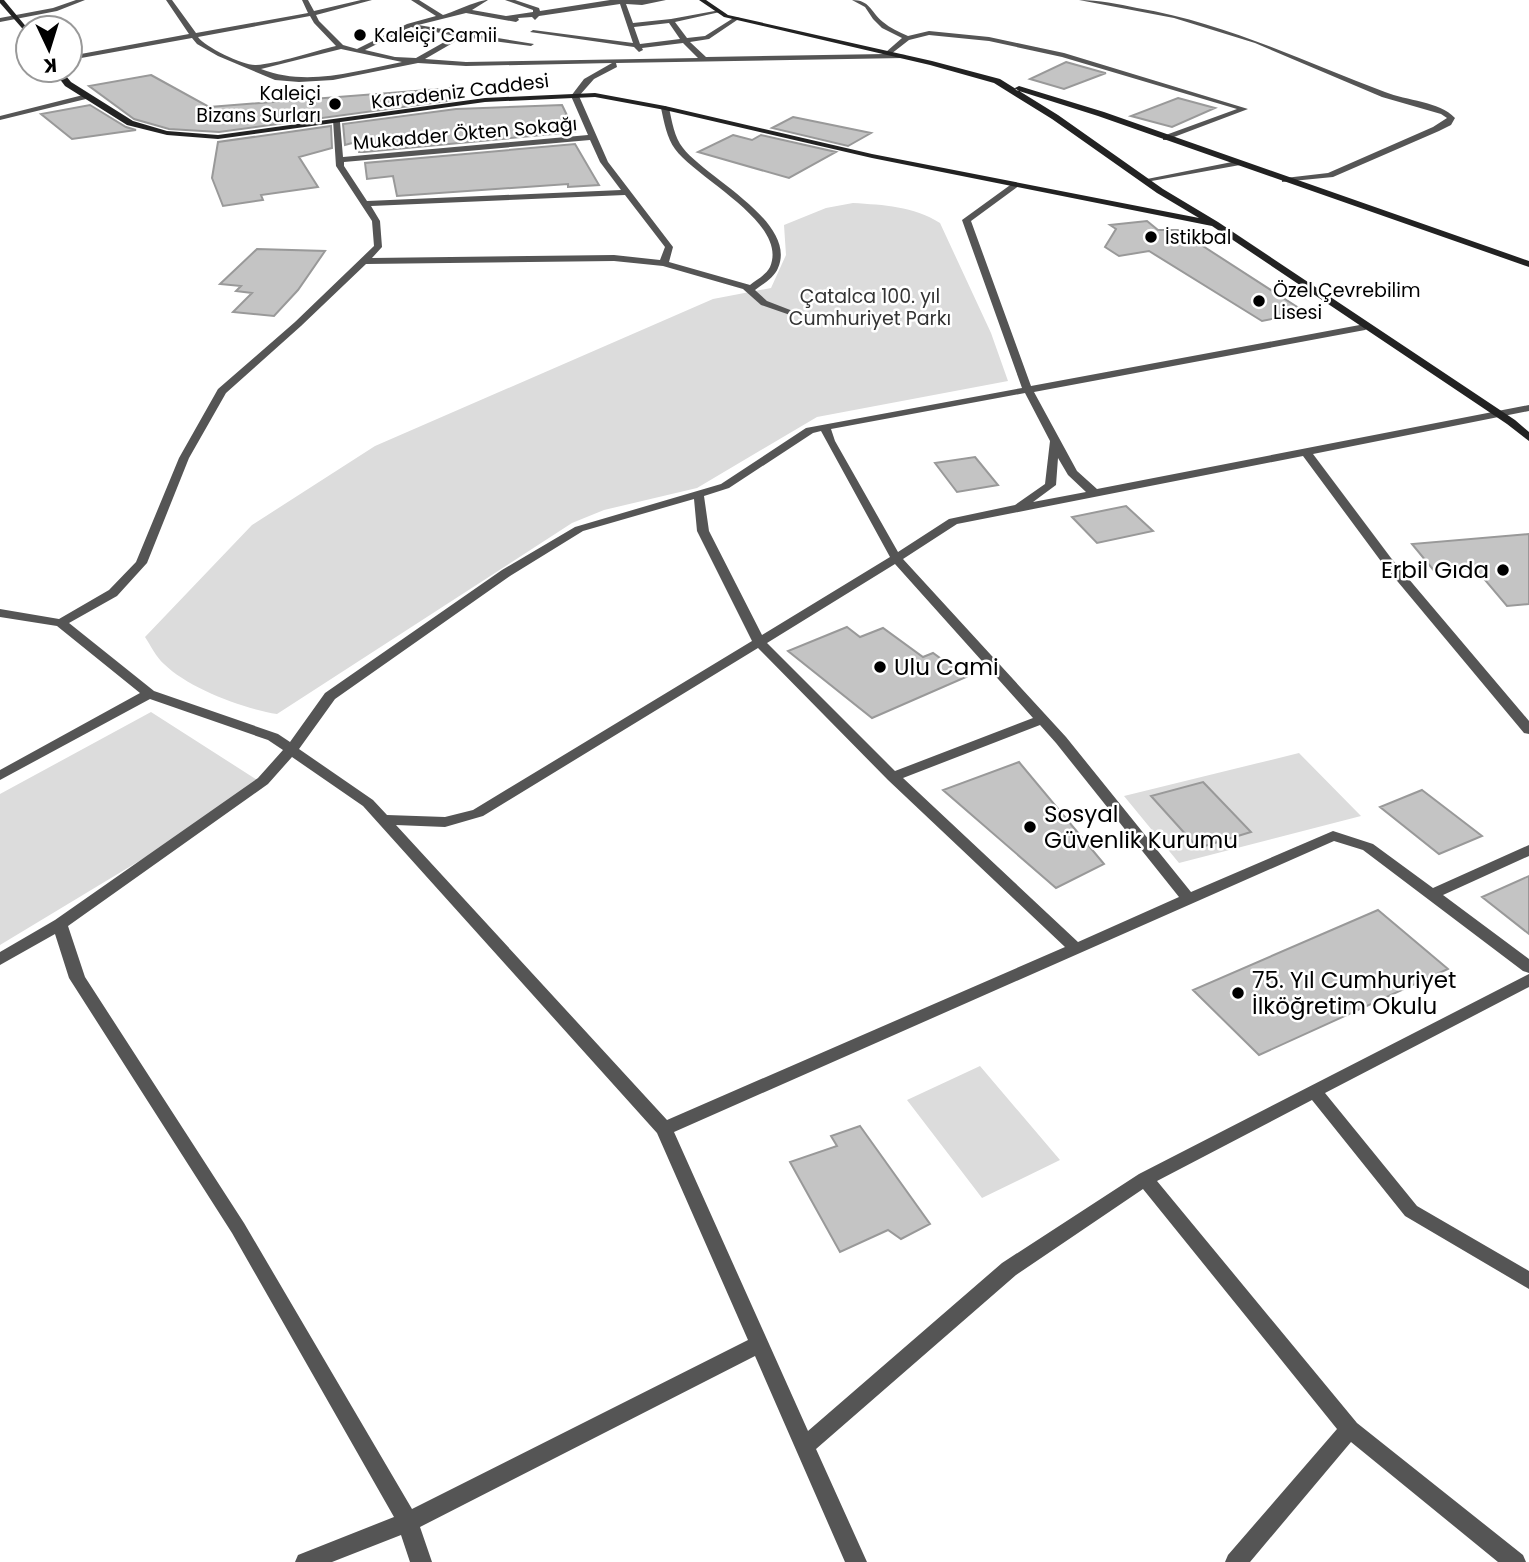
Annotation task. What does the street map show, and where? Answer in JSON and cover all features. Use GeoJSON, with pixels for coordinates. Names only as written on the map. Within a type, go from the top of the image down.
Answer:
{"type":"FeatureCollection","features":[{"type":"Feature","properties":{"kind":"street"},"geometry":{"type":"LineString","coordinates":[[1,0],[14,15]]}},
{"type":"Feature","properties":{"kind":"street"},"geometry":{"type":"LineString","coordinates":[[36,14],[82,0]]}},
{"type":"Feature","properties":{"kind":"street"},"geometry":{"type":"LineString","coordinates":[[169,0],[199,44],[278,78],[333,78],[416,61],[462,35]]}},
{"type":"Feature","properties":{"kind":"street"},"geometry":{"type":"LineString","coordinates":[[305,0],[316,22],[341,47]]}},
{"type":"Feature","properties":{"kind":"street"},"geometry":{"type":"LineString","coordinates":[[84,55],[312,14],[369,0]]}},
{"type":"Feature","properties":{"kind":"street"},"geometry":{"type":"LineString","coordinates":[[414,0],[442,17]]}},
{"type":"Feature","properties":{"kind":"street"},"geometry":{"type":"LineString","coordinates":[[358,51],[409,25],[466,11],[485,0]]}},
{"type":"Feature","properties":{"kind":"street"},"geometry":{"type":"LineString","coordinates":[[508,0],[537,9],[528,63]]}},
{"type":"Feature","properties":{"kind":"street"},"geometry":{"type":"LineString","coordinates":[[605,0],[622,2]]}},
{"type":"Feature","properties":{"kind":"street"},"geometry":{"type":"LineString","coordinates":[[466,11],[507,18],[535,19],[622,2],[663,0]]}},
{"type":"Feature","properties":{"kind":"street"},"geometry":{"type":"LineString","coordinates":[[702,0],[737,19],[904,56],[997,81],[1529,264]]}},
{"type":"Feature","properties":{"kind":"street"},"geometry":{"type":"LineString","coordinates":[[855,0],[869,6],[873,17],[882,27],[907,38]]}},
{"type":"Feature","properties":{"kind":"street"},"geometry":{"type":"LineString","coordinates":[[1082,0],[1175,16],[1257,42],[1385,95],[1444,112],[1451,118],[1448,123],[1436,129],[1330,175],[1285,180]]}},
{"type":"Feature","properties":{"kind":"street"},"geometry":{"type":"LineString","coordinates":[[622,2],[638,45],[639,59]]}},
{"type":"Feature","properties":{"kind":"street"},"geometry":{"type":"LineString","coordinates":[[629,25],[671,21],[718,11]]}},
{"type":"Feature","properties":{"kind":"street"},"geometry":{"type":"LineString","coordinates":[[533,32],[638,45],[707,38],[737,19]]}},
{"type":"Feature","properties":{"kind":"street"},"geometry":{"type":"LineString","coordinates":[[671,21],[685,41],[705,61]]}},
{"type":"Feature","properties":{"kind":"street"},"geometry":{"type":"LineString","coordinates":[[409,25],[531,44]]}},
{"type":"Feature","properties":{"kind":"street"},"geometry":{"type":"LineString","coordinates":[[888,53],[907,38],[929,33],[989,39],[1064,55],[1244,109],[1166,138]]}},
{"type":"Feature","properties":{"kind":"street"},"geometry":{"type":"LineString","coordinates":[[254,68],[341,47],[416,61],[528,63],[904,56]]}},
{"type":"Feature","properties":{"kind":"street"},"geometry":{"type":"LineString","coordinates":[[620,62],[596,73],[579,87],[575,96],[604,163],[669,247],[664,263]]}},
{"type":"Feature","properties":{"kind":"street"},"geometry":{"type":"LineString","coordinates":[[997,81],[1497,413],[1529,439]]}},
{"type":"Feature","properties":{"kind":"street","name":"Karadeniz Caddesi"},"geometry":{"type":"LineString","coordinates":[[68,84],[130,123],[167,133],[218,137],[485,100],[595,95],[666,108],[1016,185],[1215,224]]}},
{"type":"Feature","properties":{"kind":"street"},"geometry":{"type":"LineString","coordinates":[[0,118],[87,96]]}},
{"type":"Feature","properties":{"kind":"street"},"geometry":{"type":"LineString","coordinates":[[666,108],[670,131],[680,150],[765,224],[778,251],[774,268],[750,290]]}},
{"type":"Feature","properties":{"kind":"street"},"geometry":{"type":"LineString","coordinates":[[61,623],[113,593],[141,563],[184,457],[222,391],[378,247],[376,221],[340,166],[336,122]]}},
{"type":"Feature","properties":{"kind":"street","name":"Mukadder Ökten Sokağı"},"geometry":{"type":"LineString","coordinates":[[340,160],[593,137]]}},
{"type":"Feature","properties":{"kind":"street"},"geometry":{"type":"LineString","coordinates":[[1146,180],[1237,163]]}},
{"type":"Feature","properties":{"kind":"street"},"geometry":{"type":"LineString","coordinates":[[1016,185],[966,220],[1027,388],[1072,472],[1094,493]]}},
{"type":"Feature","properties":{"kind":"street","name":"Karadeniz Caddesi"},"geometry":{"type":"LineString","coordinates":[[1087,198],[1146,199],[1160,191]]}},
{"type":"Feature","properties":{"kind":"street"},"geometry":{"type":"LineString","coordinates":[[366,204],[627,192]]}},
{"type":"Feature","properties":{"kind":"street"},"geometry":{"type":"LineString","coordinates":[[364,261],[614,258],[664,263],[750,290],[771,307],[793,313]]}},
{"type":"Feature","properties":{"kind":"street"},"geometry":{"type":"LineString","coordinates":[[0,959],[60,924],[263,781],[292,749],[330,696],[506,573],[579,529],[726,486],[810,430],[1365,327]]}},
{"type":"Feature","properties":{"kind":"street"},"geometry":{"type":"LineString","coordinates":[[384,820],[444,822],[478,813],[953,521],[1529,408]]}},
{"type":"Feature","properties":{"kind":"street"},"geometry":{"type":"LineString","coordinates":[[825,427],[830,441],[896,558],[1042,719],[1188,898]]}},
{"type":"Feature","properties":{"kind":"street"},"geometry":{"type":"LineString","coordinates":[[1016,509],[1050,485],[1055,439]]}},
{"type":"Feature","properties":{"kind":"street"},"geometry":{"type":"LineString","coordinates":[[1305,451],[1387,561],[1529,730]]}},
{"type":"Feature","properties":{"kind":"street"},"geometry":{"type":"LineString","coordinates":[[699,496],[703,531],[759,642],[893,776],[1075,948]]}},
{"type":"Feature","properties":{"kind":"street"},"geometry":{"type":"LineString","coordinates":[[0,613],[61,623],[149,694],[273,737],[368,803],[664,1129],[856,1562]]}},
{"type":"Feature","properties":{"kind":"street"},"geometry":{"type":"LineString","coordinates":[[0,776],[149,694]]}},
{"type":"Feature","properties":{"kind":"street"},"geometry":{"type":"LineString","coordinates":[[893,776],[1042,719]]}},
{"type":"Feature","properties":{"kind":"street"},"geometry":{"type":"LineString","coordinates":[[664,1129],[1333,836],[1368,847],[1529,967]]}},
{"type":"Feature","properties":{"kind":"street"},"geometry":{"type":"LineString","coordinates":[[1432,894],[1529,850]]}},
{"type":"Feature","properties":{"kind":"street"},"geometry":{"type":"LineString","coordinates":[[60,924],[78,978],[238,1228],[408,1522],[421,1562]]}},
{"type":"Feature","properties":{"kind":"street"},"geometry":{"type":"LineString","coordinates":[[804,1447],[1009,1269],[1145,1179],[1529,980]]}},
{"type":"Feature","properties":{"kind":"street"},"geometry":{"type":"LineString","coordinates":[[1314,1091],[1411,1211],[1529,1281]]}},
{"type":"Feature","properties":{"kind":"street"},"geometry":{"type":"LineString","coordinates":[[1145,1179],[1350,1429],[1515,1562]]}},
{"type":"Feature","properties":{"kind":"street"},"geometry":{"type":"LineString","coordinates":[[306,1562],[408,1522],[759,1343]]}},
{"type":"Feature","properties":{"kind":"street"},"geometry":{"type":"LineString","coordinates":[[1236,1562],[1350,1429]]}},
{"type":"Feature","properties":{"kind":"green space","name":"Çatalca 100. yıl Cumhuriyet Parkı"},"geometry":{"type":"Polygon","coordinates":[[[853,203],[909,210],[940,223],[991,333],[1008,381],[817,417],[697,488],[604,510],[572,523],[277,714],[233,702],[187,681],[161,661],[145,637],[252,525],[375,446],[713,299],[771,288],[786,255],[784,225],[826,208],[853,203]]]}},
{"type":"Feature","properties":{"kind":"green space"},"geometry":{"type":"Polygon","coordinates":[[[151,712],[265,785],[0,945],[0,794],[151,712]]]}},
{"type":"Feature","properties":{"kind":"green space"},"geometry":{"type":"Polygon","coordinates":[[[1299,753],[1361,816],[1179,863],[1124,796],[1299,753]]]}},
{"type":"Feature","properties":{"kind":"green space"},"geometry":{"type":"Polygon","coordinates":[[[980,1066],[1060,1160],[982,1198],[907,1100],[980,1066]]]}},
{"type":"Feature","properties":{"kind":"building"},"geometry":{"type":"Polygon","coordinates":[[[1066,62],[1106,73],[1064,89],[1030,79],[1066,62]]]}},
{"type":"Feature","properties":{"kind":"building","name":"Kaleiçi Bizans Surları"},"geometry":{"type":"Polygon","coordinates":[[[151,75],[209,107],[453,88],[455,100],[219,132],[169,129],[134,119],[89,86],[151,75]]]}},
{"type":"Feature","properties":{"kind":"building"},"geometry":{"type":"Polygon","coordinates":[[[1178,98],[1215,108],[1172,127],[1131,116],[1178,98]]]}},
{"type":"Feature","properties":{"kind":"building"},"geometry":{"type":"Polygon","coordinates":[[[90,105],[126,127],[136,130],[72,139],[41,114],[90,105]]]}},
{"type":"Feature","properties":{"kind":"building"},"geometry":{"type":"Polygon","coordinates":[[[562,105],[575,132],[364,152],[359,152],[356,142],[345,145],[343,124],[456,109],[562,105]]]}},
{"type":"Feature","properties":{"kind":"building"},"geometry":{"type":"Polygon","coordinates":[[[793,117],[871,133],[848,146],[772,128],[793,117]]]}},
{"type":"Feature","properties":{"kind":"building"},"geometry":{"type":"Polygon","coordinates":[[[331,126],[332,148],[299,157],[318,187],[261,195],[263,200],[223,206],[212,178],[218,142],[331,126]]]}},
{"type":"Feature","properties":{"kind":"building"},"geometry":{"type":"Polygon","coordinates":[[[733,135],[752,140],[761,135],[836,152],[789,178],[698,152],[733,135]]]}},
{"type":"Feature","properties":{"kind":"building"},"geometry":{"type":"Polygon","coordinates":[[[575,144],[599,185],[568,187],[568,184],[397,196],[393,176],[367,179],[365,163],[575,144]]]}},
{"type":"Feature","properties":{"kind":"building"},"geometry":{"type":"Polygon","coordinates":[[[1147,221],[1158,230],[1178,230],[1305,312],[1262,321],[1149,251],[1119,256],[1105,247],[1116,229],[1110,225],[1147,221]]]}},
{"type":"Feature","properties":{"kind":"building"},"geometry":{"type":"Polygon","coordinates":[[[257,249],[325,251],[298,290],[274,316],[233,312],[252,293],[236,291],[241,286],[220,284],[257,249]]]}},
{"type":"Feature","properties":{"kind":"building"},"geometry":{"type":"Polygon","coordinates":[[[975,457],[998,485],[957,492],[935,463],[975,457]]]}},
{"type":"Feature","properties":{"kind":"building"},"geometry":{"type":"Polygon","coordinates":[[[1126,506],[1153,531],[1097,543],[1072,517],[1126,506]]]}},
{"type":"Feature","properties":{"kind":"building","name":"Erbil Gıda"},"geometry":{"type":"Polygon","coordinates":[[[1529,534],[1529,604],[1507,606],[1475,568],[1435,572],[1412,544],[1529,534]]]}},
{"type":"Feature","properties":{"kind":"building","name":"Ulu Cami"},"geometry":{"type":"Polygon","coordinates":[[[847,627],[860,637],[883,628],[923,657],[933,653],[966,677],[872,718],[788,651],[847,627]]]}},
{"type":"Feature","properties":{"kind":"building","name":"Sosyal Güvenlik Kurumu"},"geometry":{"type":"Polygon","coordinates":[[[1019,762],[1104,864],[1056,888],[943,790],[1019,762]]]}},
{"type":"Feature","properties":{"kind":"building"},"geometry":{"type":"Polygon","coordinates":[[[1203,782],[1251,832],[1198,848],[1151,796],[1203,782]]]}},
{"type":"Feature","properties":{"kind":"building"},"geometry":{"type":"Polygon","coordinates":[[[1422,790],[1482,836],[1439,854],[1380,807],[1422,790]]]}},
{"type":"Feature","properties":{"kind":"building"},"geometry":{"type":"Polygon","coordinates":[[[1529,876],[1529,934],[1482,897],[1529,876]]]}},
{"type":"Feature","properties":{"kind":"building"},"geometry":{"type":"Polygon","coordinates":[[[1378,910],[1448,969],[1259,1055],[1193,990],[1378,910]]]}},
{"type":"Feature","properties":{"kind":"building"},"geometry":{"type":"Polygon","coordinates":[[[860,1126],[930,1224],[901,1239],[888,1230],[840,1252],[790,1162],[837,1146],[831,1136],[860,1126]]]}},
{"type":"Feature","properties":{"kind":"place","name":"Kaleiçi Camii"},"geometry":{"type":"Point","coordinates":[360,35]}},
{"type":"Feature","properties":{"kind":"place","name":"Kaleiçi Bizans Surları"},"geometry":{"type":"Point","coordinates":[335,104]}},
{"type":"Feature","properties":{"kind":"place","name":"İstikbal"},"geometry":{"type":"Point","coordinates":[1151,237]}},
{"type":"Feature","properties":{"kind":"place","name":"Özel Çevrebilim Lisesi"},"geometry":{"type":"Point","coordinates":[1259,301]}},
{"type":"Feature","properties":{"kind":"place","name":"Erbil Gıda"},"geometry":{"type":"Point","coordinates":[1503,570]}},
{"type":"Feature","properties":{"kind":"place","name":"Ulu Cami"},"geometry":{"type":"Point","coordinates":[880,667]}},
{"type":"Feature","properties":{"kind":"place","name":"Sosyal Güvenlik Kurumu"},"geometry":{"type":"Point","coordinates":[1030,827]}},
{"type":"Feature","properties":{"kind":"place","name":"75. Yıl Cumhuriyet İlköğretim Okulu"},"geometry":{"type":"Point","coordinates":[1238,993]}}]}
